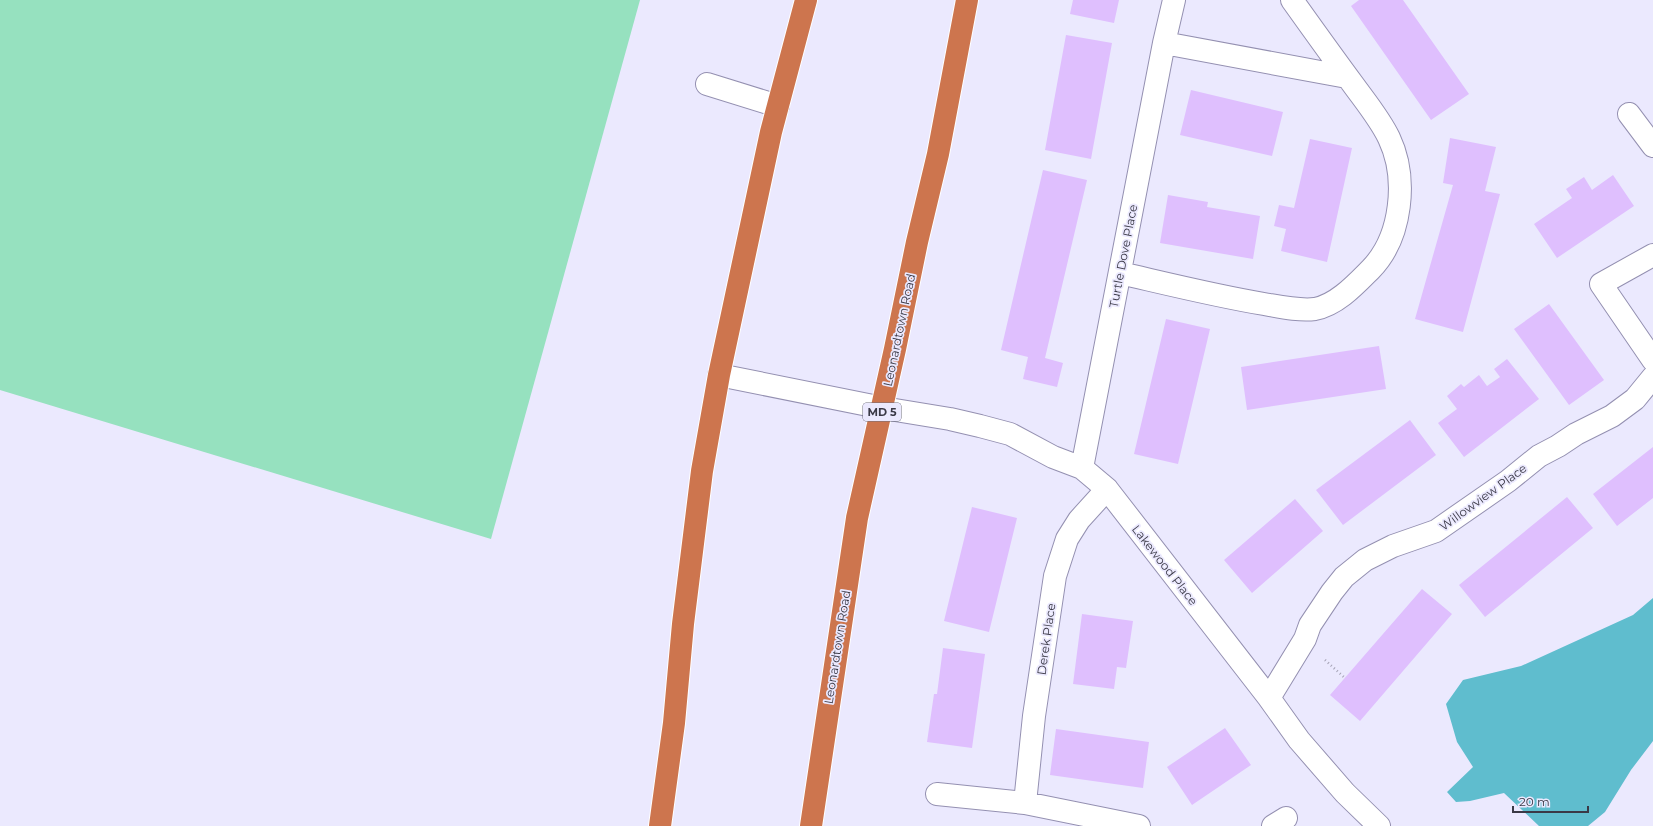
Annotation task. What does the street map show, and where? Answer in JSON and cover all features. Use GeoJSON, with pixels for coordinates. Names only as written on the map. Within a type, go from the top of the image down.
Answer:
{"type":"FeatureCollection","features":[{"type":"Feature","properties":{"kind":"highway"},"geometry":{"type":"LineString","coordinates":[[660,826],[674,723],[683,624],[702,471],[719,375],[766,155],[806,0]]}},
{"type":"Feature","properties":{"kind":"highway","name":"Leonardtown Road"},"geometry":{"type":"LineString","coordinates":[[811,826],[857,518],[883,408],[917,242],[938,154],[967,0]]}},
{"type":"Feature","properties":{"kind":"street","name":"Turtle Dove Place"},"geometry":{"type":"LineString","coordinates":[[1082,468],[1164,43],[1174,0]]}},
{"type":"Feature","properties":{"kind":"street"},"geometry":{"type":"LineString","coordinates":[[1120,273],[1241,300],[1295,309],[1316,309],[1330,304],[1376,264],[1386,246],[1400,203],[1401,190],[1396,160],[1389,139],[1292,0]]}},
{"type":"Feature","properties":{"kind":"street"},"geometry":{"type":"LineString","coordinates":[[1164,43],[1347,77]]}},
{"type":"Feature","properties":{"kind":"street"},"geometry":{"type":"LineString","coordinates":[[707,84],[778,106]]}},
{"type":"Feature","properties":{"kind":"street"},"geometry":{"type":"LineString","coordinates":[[1629,114],[1653,146]]}},
{"type":"Feature","properties":{"kind":"street"},"geometry":{"type":"LineString","coordinates":[[1653,255],[1601,284],[1653,360]]}},
{"type":"Feature","properties":{"kind":"street","name":"Lakewood Place"},"geometry":{"type":"LineString","coordinates":[[719,375],[883,408],[950,418],[1010,434],[1053,457],[1082,468],[1107,489],[1269,698],[1299,740],[1327,773],[1379,826]]}},
{"type":"Feature","properties":{"kind":"street","name":"Willowview Place"},"geometry":{"type":"LineString","coordinates":[[1269,698],[1305,639],[1310,625],[1332,592],[1344,577],[1364,560],[1393,546],[1436,531],[1508,481],[1539,456],[1576,434],[1612,416],[1635,399],[1653,377]]}},
{"type":"Feature","properties":{"kind":"street","name":"Derek Place"},"geometry":{"type":"LineString","coordinates":[[1025,803],[1034,716],[1055,576],[1067,539],[1079,520],[1107,489]]}},
{"type":"Feature","properties":{"kind":"street"},"geometry":{"type":"LineString","coordinates":[[936,794],[1025,803],[1138,826]]}},
{"type":"Feature","properties":{"kind":"path"},"geometry":{"type":"LineString","coordinates":[[1325,660],[1345,678]]}},
{"type":"Feature","properties":{"kind":"green space"},"geometry":{"type":"Polygon","coordinates":[[[0,0],[640,0],[491,539],[0,390],[0,0]]]}},
{"type":"Feature","properties":{"kind":"water"},"geometry":{"type":"Polygon","coordinates":[[[1653,598],[1653,741],[1631,770],[1605,812],[1588,826],[1539,826],[1504,793],[1470,801],[1456,802],[1447,792],[1473,767],[1457,742],[1446,704],[1463,680],[1521,666],[1633,615],[1653,598]]]}},
{"type":"Feature","properties":{"kind":"building"},"geometry":{"type":"Polygon","coordinates":[[[1073,0],[1119,0],[1114,23],[1070,14],[1073,0]]]}},
{"type":"Feature","properties":{"kind":"building"},"geometry":{"type":"Polygon","coordinates":[[[1359,0],[1403,0],[1469,94],[1431,120],[1351,6],[1359,0]]]}},
{"type":"Feature","properties":{"kind":"building"},"geometry":{"type":"Polygon","coordinates":[[[1066,35],[1112,43],[1091,159],[1045,150],[1066,35]]]}},
{"type":"Feature","properties":{"kind":"building"},"geometry":{"type":"Polygon","coordinates":[[[1191,90],[1283,112],[1272,156],[1180,135],[1191,90]]]}},
{"type":"Feature","properties":{"kind":"building"},"geometry":{"type":"Polygon","coordinates":[[[1450,138],[1496,147],[1485,191],[1500,194],[1463,332],[1415,319],[1453,185],[1443,183],[1450,138]]]}},
{"type":"Feature","properties":{"kind":"building"},"geometry":{"type":"Polygon","coordinates":[[[1310,139],[1352,148],[1327,262],[1281,251],[1286,229],[1274,226],[1279,205],[1294,208],[1310,139]]]}},
{"type":"Feature","properties":{"kind":"building"},"geometry":{"type":"Polygon","coordinates":[[[1043,170],[1087,180],[1045,358],[1063,363],[1057,387],[1023,379],[1028,357],[1001,350],[1043,170]]]}},
{"type":"Feature","properties":{"kind":"building"},"geometry":{"type":"Polygon","coordinates":[[[1613,175],[1634,206],[1557,258],[1534,224],[1572,198],[1566,189],[1584,177],[1592,190],[1613,175]]]}},
{"type":"Feature","properties":{"kind":"building"},"geometry":{"type":"Polygon","coordinates":[[[1168,195],[1208,202],[1207,207],[1260,216],[1253,259],[1160,243],[1168,195]]]}},
{"type":"Feature","properties":{"kind":"building"},"geometry":{"type":"Polygon","coordinates":[[[1549,304],[1604,380],[1569,405],[1514,329],[1549,304]]]}},
{"type":"Feature","properties":{"kind":"building"},"geometry":{"type":"Polygon","coordinates":[[[1166,319],[1210,329],[1178,464],[1134,454],[1166,319]]]}},
{"type":"Feature","properties":{"kind":"building"},"geometry":{"type":"Polygon","coordinates":[[[1379,346],[1386,389],[1247,410],[1241,367],[1379,346]]]}},
{"type":"Feature","properties":{"kind":"building"},"geometry":{"type":"Polygon","coordinates":[[[1507,359],[1539,399],[1464,457],[1438,423],[1457,409],[1447,396],[1461,384],[1464,387],[1479,375],[1487,386],[1500,377],[1494,369],[1507,359]]]}},
{"type":"Feature","properties":{"kind":"building"},"geometry":{"type":"Polygon","coordinates":[[[1410,420],[1436,455],[1343,525],[1316,490],[1410,420]]]}},
{"type":"Feature","properties":{"kind":"building"},"geometry":{"type":"Polygon","coordinates":[[[1653,447],[1653,498],[1617,526],[1593,494],[1653,447]]]}},
{"type":"Feature","properties":{"kind":"building"},"geometry":{"type":"Polygon","coordinates":[[[1567,497],[1593,528],[1485,617],[1459,585],[1567,497]]]}},
{"type":"Feature","properties":{"kind":"building"},"geometry":{"type":"Polygon","coordinates":[[[1295,499],[1323,531],[1252,593],[1224,560],[1295,499]]]}},
{"type":"Feature","properties":{"kind":"building"},"geometry":{"type":"Polygon","coordinates":[[[972,507],[1017,518],[989,632],[944,621],[972,507]]]}},
{"type":"Feature","properties":{"kind":"building"},"geometry":{"type":"Polygon","coordinates":[[[1422,589],[1452,614],[1360,721],[1330,695],[1422,589]]]}},
{"type":"Feature","properties":{"kind":"building"},"geometry":{"type":"Polygon","coordinates":[[[1082,614],[1133,621],[1126,668],[1117,667],[1114,689],[1073,684],[1082,614]]]}},
{"type":"Feature","properties":{"kind":"building"},"geometry":{"type":"Polygon","coordinates":[[[943,648],[985,654],[972,748],[927,742],[934,694],[937,694],[943,648]]]}},
{"type":"Feature","properties":{"kind":"building"},"geometry":{"type":"Polygon","coordinates":[[[1225,728],[1251,765],[1192,805],[1167,767],[1225,728]]]}},
{"type":"Feature","properties":{"kind":"building"},"geometry":{"type":"Polygon","coordinates":[[[1056,729],[1149,742],[1143,788],[1050,775],[1056,729]]]}}]}
